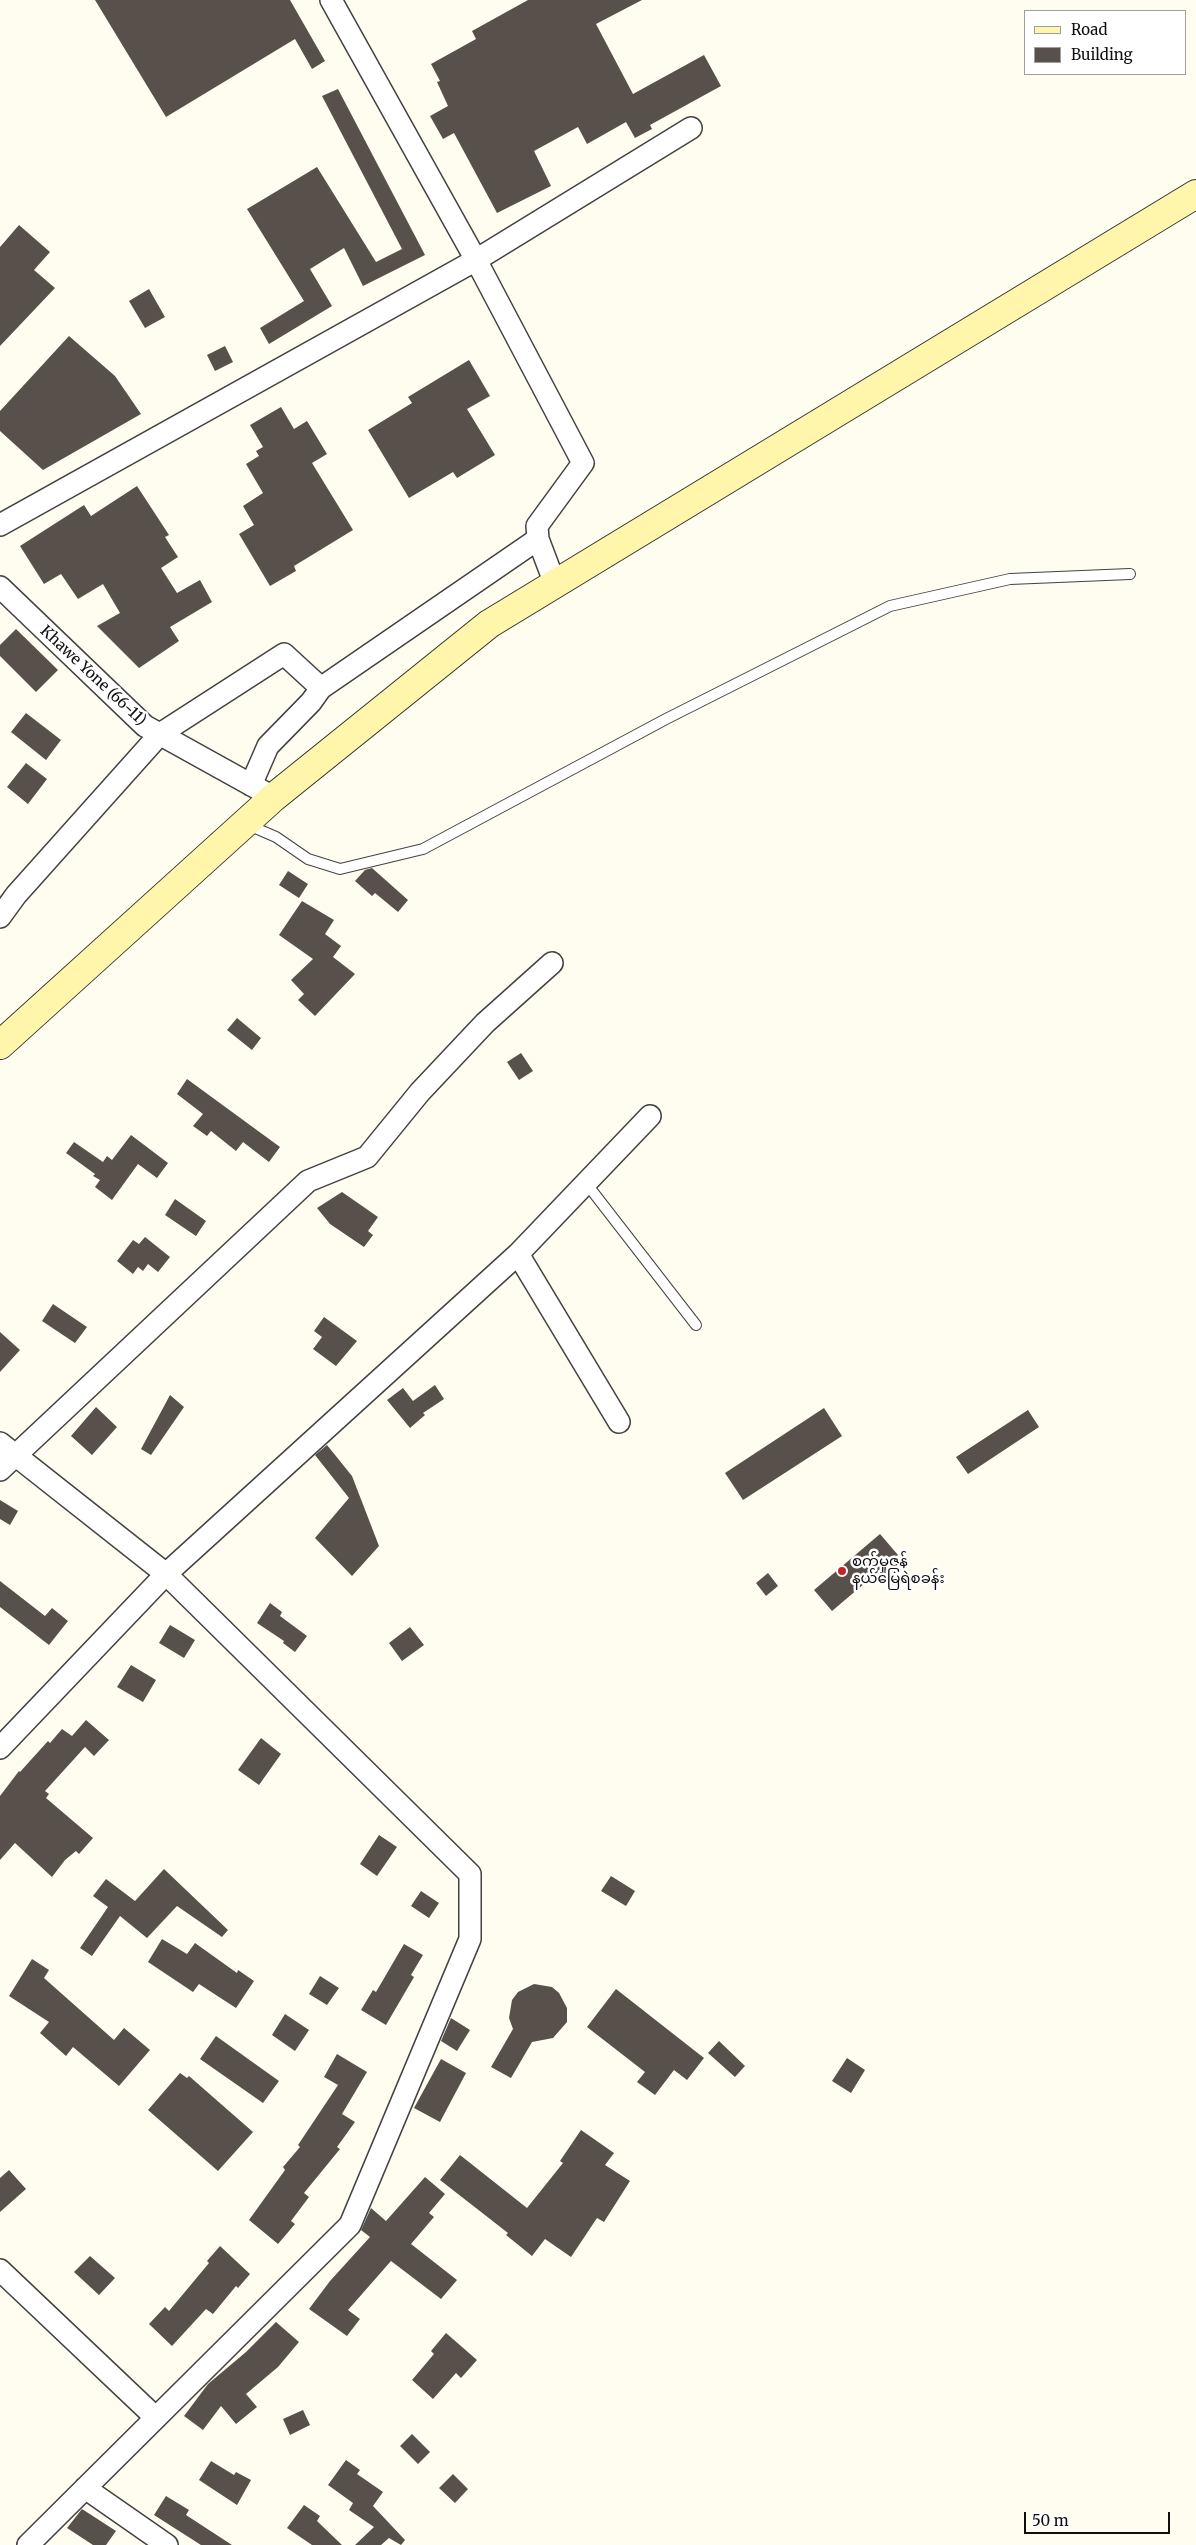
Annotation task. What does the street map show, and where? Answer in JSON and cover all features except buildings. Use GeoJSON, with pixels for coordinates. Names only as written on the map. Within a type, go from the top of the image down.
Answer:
{"type":"FeatureCollection","features":[{"type":"Feature","properties":{"kind":"main road"},"geometry":{"type":"LineString","coordinates":[[0,1044],[245,823],[262,791],[489,624],[1196,194]]}},
{"type":"Feature","properties":{"kind":"street"},"geometry":{"type":"LineString","coordinates":[[331,0],[476,260],[583,463],[537,526],[538,539],[555,584]]}},
{"type":"Feature","properties":{"kind":"street"},"geometry":{"type":"LineString","coordinates":[[0,524],[476,260],[691,128]]}},
{"type":"Feature","properties":{"kind":"street"},"geometry":{"type":"LineString","coordinates":[[262,791],[268,746],[311,702],[321,688],[538,539]]}},
{"type":"Feature","properties":{"kind":"street","name":"Khawe Yone (66-11)"},"geometry":{"type":"LineString","coordinates":[[0,587],[145,726],[262,791]]}},
{"type":"Feature","properties":{"kind":"street"},"geometry":{"type":"LineString","coordinates":[[0,917],[16,895],[160,734],[284,654],[321,688]]}},
{"type":"Feature","properties":{"kind":"street"},"geometry":{"type":"LineString","coordinates":[[0,1470],[7,1449],[308,1181],[367,1157],[420,1092],[485,1023],[552,963]]}},
{"type":"Feature","properties":{"kind":"street"},"geometry":{"type":"LineString","coordinates":[[0,1748],[166,1574],[518,1254],[650,1116]]}},
{"type":"Feature","properties":{"kind":"street"},"geometry":{"type":"LineString","coordinates":[[518,1254],[619,1422]]}},
{"type":"Feature","properties":{"kind":"street"},"geometry":{"type":"LineString","coordinates":[[7,1449],[166,1574],[470,1874],[470,1939],[350,2225],[28,2545]]}},
{"type":"Feature","properties":{"kind":"street"},"geometry":{"type":"LineString","coordinates":[[0,2270],[155,2417]]}},
{"type":"Feature","properties":{"kind":"street"},"geometry":{"type":"LineString","coordinates":[[85,2488],[167,2545]]}},
{"type":"Feature","properties":{"kind":"lane"},"geometry":{"type":"LineString","coordinates":[[245,823],[276,836],[308,859],[340,868],[423,849],[666,719],[890,606],[1010,579],[1130,574]]}},
{"type":"Feature","properties":{"kind":"lane"},"geometry":{"type":"LineString","coordinates":[[586,1183],[696,1325]]}},
{"type":"Feature","properties":{"kind":"place","name":"စက်မှုဇုန် နယ်မြေရဲစခန်း"},"geometry":{"type":"Point","coordinates":[842,1571]}}]}
